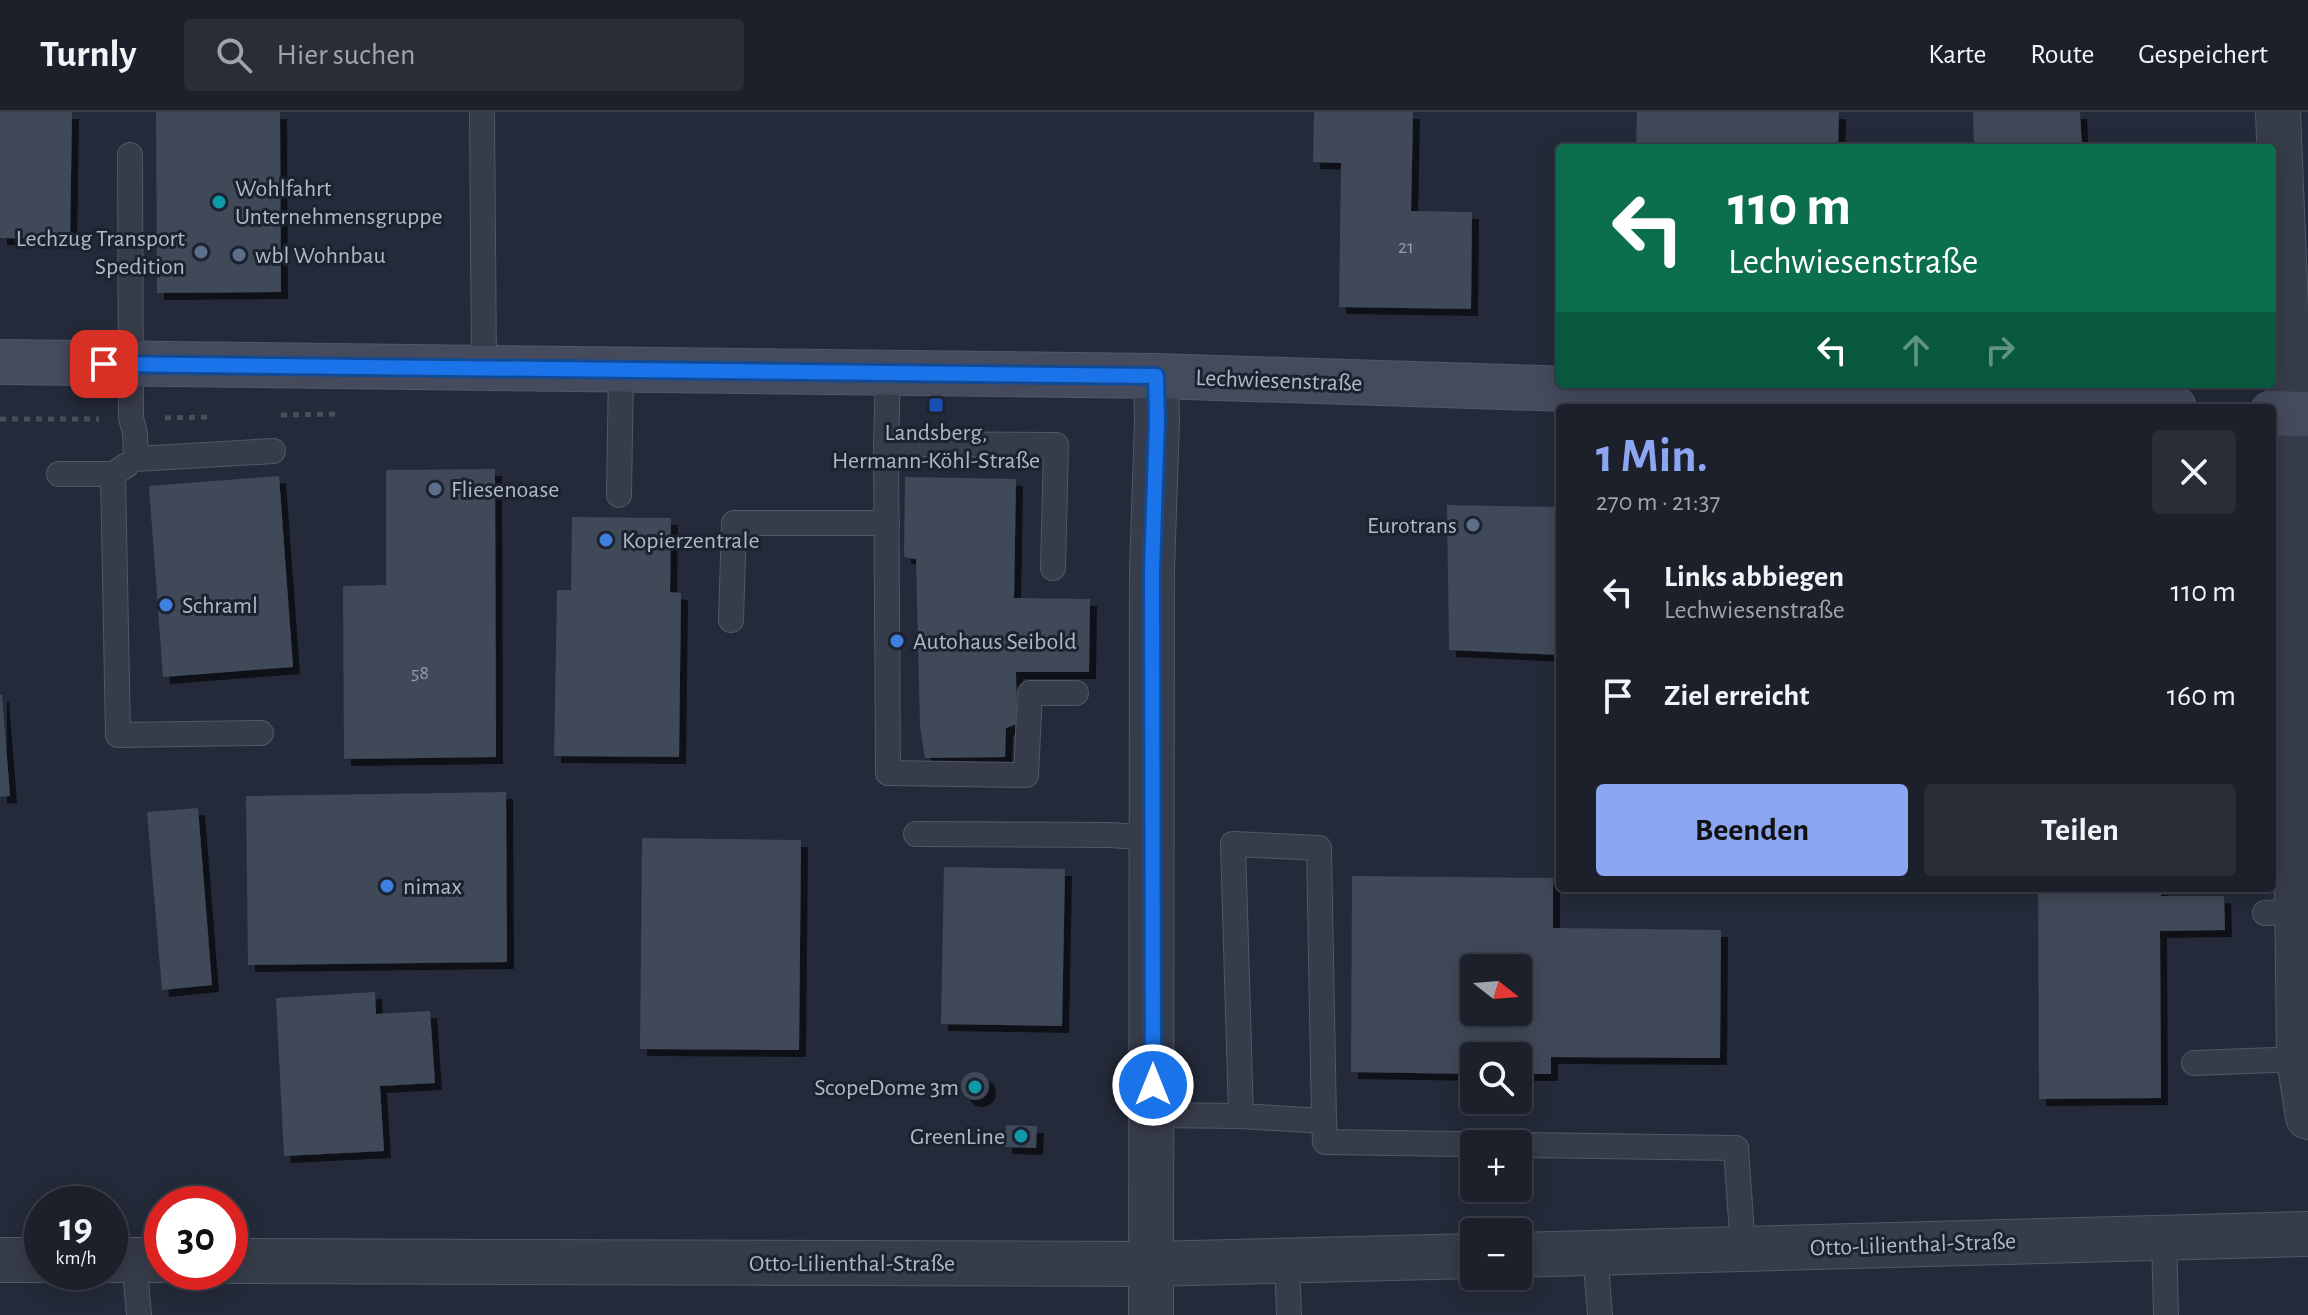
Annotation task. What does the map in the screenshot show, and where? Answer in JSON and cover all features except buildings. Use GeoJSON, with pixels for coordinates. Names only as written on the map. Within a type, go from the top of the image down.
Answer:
{"type":"FeatureCollection","features":[{"type":"Feature","properties":{"kind":"street"},"geometry":{"type":"LineString","coordinates":[[2278,112],[2292,456],[2282,912],[2308,1117]]}},
{"type":"Feature","properties":{"kind":"street","name":"Lechwiesenstraße"},"geometry":{"type":"LineString","coordinates":[[0,362],[1156,376],[2036,404]]}},
{"type":"Feature","properties":{"kind":"street"},"geometry":{"type":"LineString","coordinates":[[1151,1315],[1152,570],[1156,376]]}},
{"type":"Feature","properties":{"kind":"street","name":"Otto-Lilienthal-Straße"},"geometry":{"type":"LineString","coordinates":[[1532,1255],[2308,1234]]}},
{"type":"Feature","properties":{"kind":"street","name":"Otto-Lilienthal-Straße"},"geometry":{"type":"LineString","coordinates":[[248,1261],[1150,1264],[1460,1256]]}},
{"type":"Feature","properties":{"kind":"street"},"geometry":{"type":"LineString","coordinates":[[0,1260],[24,1260]]}},
{"type":"Feature","properties":{"kind":"lane"},"geometry":{"type":"LineString","coordinates":[[482,112],[484,368]]}},
{"type":"Feature","properties":{"kind":"lane"},"geometry":{"type":"LineString","coordinates":[[130,155],[131,418],[136,459]]}},
{"type":"Feature","properties":{"kind":"lane"},"geometry":{"type":"LineString","coordinates":[[619,495],[621,369]]}},
{"type":"Feature","properties":{"kind":"lane"},"geometry":{"type":"LineString","coordinates":[[888,373],[888,773],[1026,775],[1030,693],[1076,693]]}},
{"type":"Feature","properties":{"kind":"lane"},"geometry":{"type":"LineString","coordinates":[[886,444],[1056,445],[1053,568]]}},
{"type":"Feature","properties":{"kind":"lane"},"geometry":{"type":"LineString","coordinates":[[59,474],[113,474],[136,459],[273,451]]}},
{"type":"Feature","properties":{"kind":"lane"},"geometry":{"type":"LineString","coordinates":[[113,474],[118,735],[261,733]]}},
{"type":"Feature","properties":{"kind":"lane"},"geometry":{"type":"LineString","coordinates":[[731,620],[734,523],[887,523]]}},
{"type":"Feature","properties":{"kind":"lane"},"geometry":{"type":"LineString","coordinates":[[916,834],[1152,838]]}},
{"type":"Feature","properties":{"kind":"lane"},"geometry":{"type":"LineString","coordinates":[[1241,1116],[1233,844],[1319,848],[1325,1142],[1736,1148],[1743,1249]]}},
{"type":"Feature","properties":{"kind":"lane"},"geometry":{"type":"LineString","coordinates":[[2194,1063],[2299,1059]]}},
{"type":"Feature","properties":{"kind":"lane"},"geometry":{"type":"LineString","coordinates":[[1153,1115],[1324,1121]]}},
{"type":"Feature","properties":{"kind":"lane"},"geometry":{"type":"LineString","coordinates":[[2164,1237],[2166,1315]]}},
{"type":"Feature","properties":{"kind":"lane"},"geometry":{"type":"LineString","coordinates":[[1595,1253],[1600,1315]]}},
{"type":"Feature","properties":{"kind":"lane"},"geometry":{"type":"LineString","coordinates":[[135,1260],[139,1315]]}},
{"type":"Feature","properties":{"kind":"lane"},"geometry":{"type":"LineString","coordinates":[[1287,1261],[1289,1315]]}},
{"type":"Feature","properties":{"kind":"place","name":"Wohlfahrt Unternehmensgruppe"},"geometry":{"type":"Point","coordinates":[219,202]}},
{"type":"Feature","properties":{"kind":"place","name":"Lechzug Transport Spedition"},"geometry":{"type":"Point","coordinates":[201,252]}},
{"type":"Feature","properties":{"kind":"place","name":"wbl Wohnbau"},"geometry":{"type":"Point","coordinates":[239,255]}},
{"type":"Feature","properties":{"kind":"place","name":"Landsberg, Hermann-Köhl-Straße"},"geometry":{"type":"Point","coordinates":[936,405]}},
{"type":"Feature","properties":{"kind":"place","name":"Fliesenoase"},"geometry":{"type":"Point","coordinates":[435,489]}},
{"type":"Feature","properties":{"kind":"place","name":"Eurotrans"},"geometry":{"type":"Point","coordinates":[1473,525]}},
{"type":"Feature","properties":{"kind":"place","name":"Kopierzentrale"},"geometry":{"type":"Point","coordinates":[606,540]}},
{"type":"Feature","properties":{"kind":"place","name":"Schraml"},"geometry":{"type":"Point","coordinates":[166,605]}},
{"type":"Feature","properties":{"kind":"place","name":"Autohaus Seibold"},"geometry":{"type":"Point","coordinates":[897,641]}},
{"type":"Feature","properties":{"kind":"place","name":"nimax"},"geometry":{"type":"Point","coordinates":[387,886]}},
{"type":"Feature","properties":{"kind":"place","name":"ScopeDome 3m"},"geometry":{"type":"Point","coordinates":[975,1087]}},
{"type":"Feature","properties":{"kind":"place","name":"GreenLine"},"geometry":{"type":"Point","coordinates":[1021,1136]}},
{"type":"Feature","properties":{"kind":"route"},"geometry":{"type":"LineString","coordinates":[[104,364],[1156,376],[1152,570],[1153,1085]]}}]}
